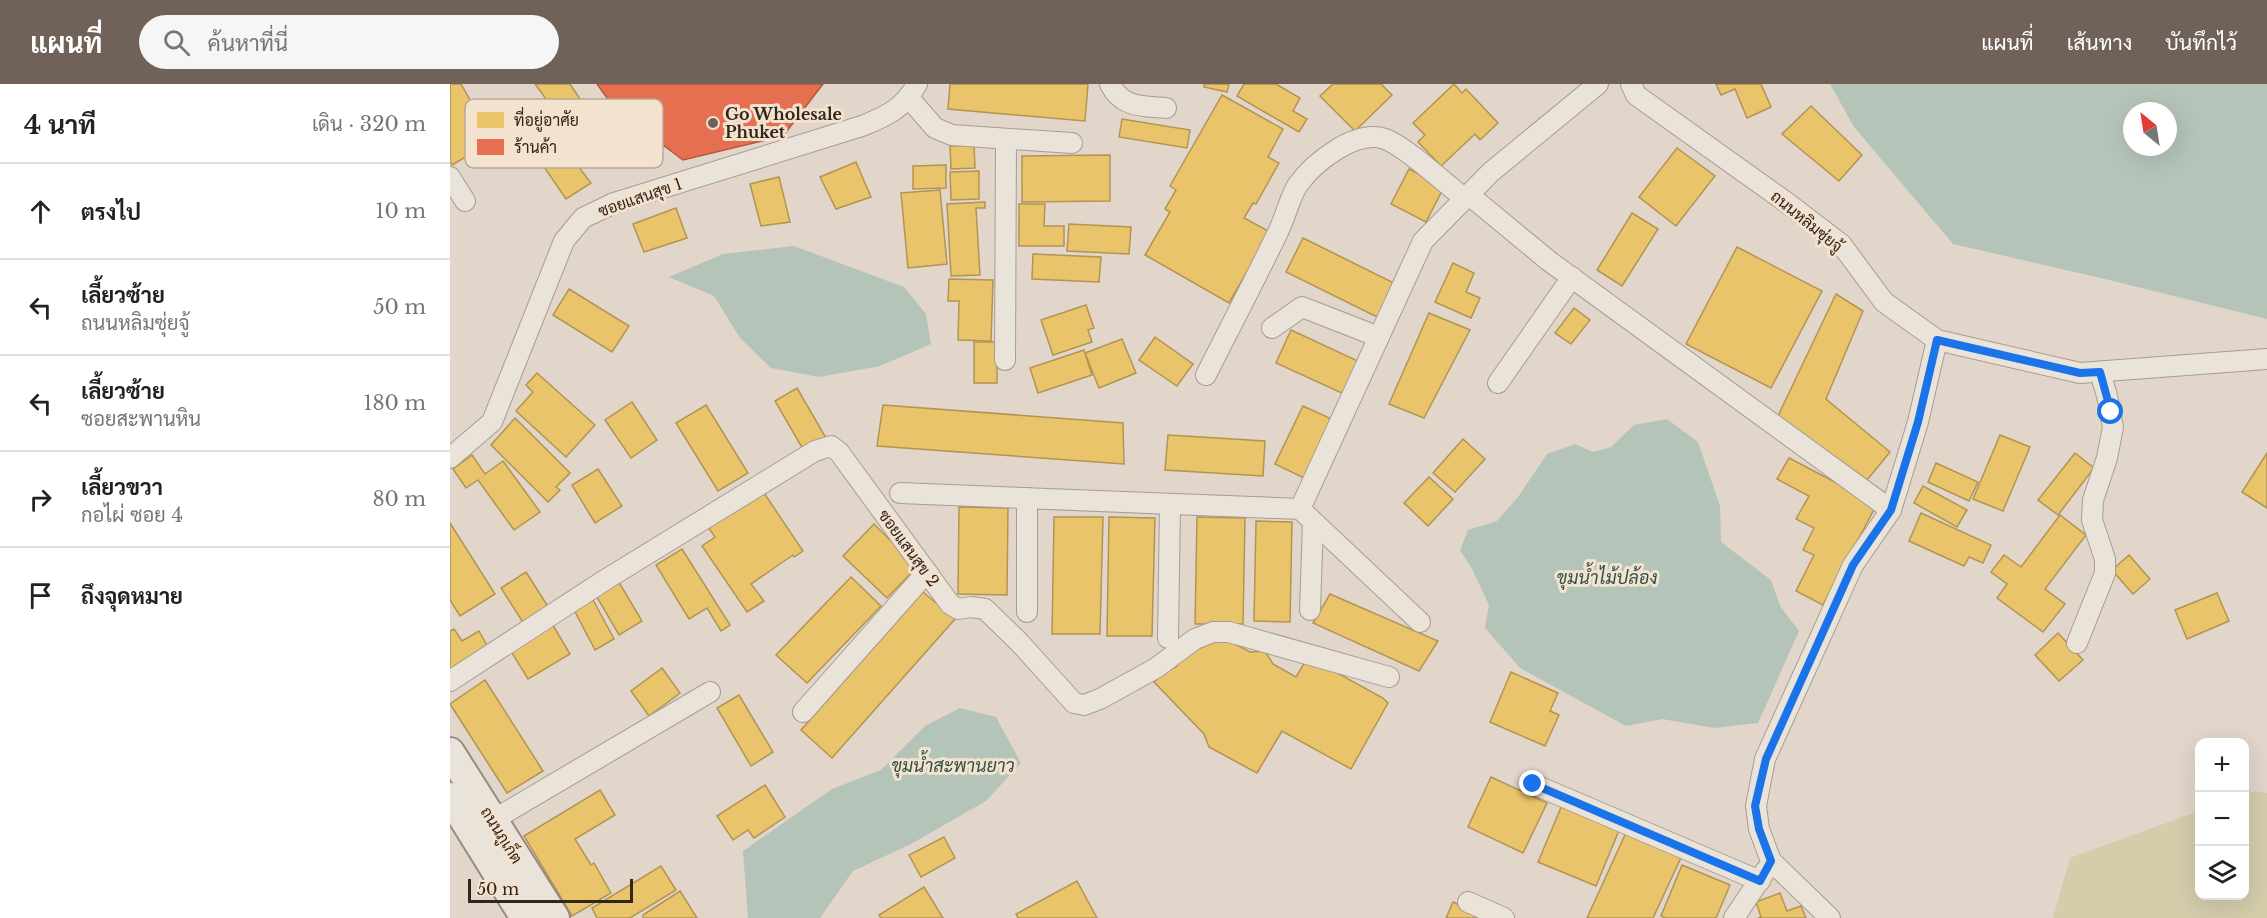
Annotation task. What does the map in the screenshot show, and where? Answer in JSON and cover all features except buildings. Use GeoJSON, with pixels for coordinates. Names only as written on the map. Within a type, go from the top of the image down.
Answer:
{"type":"FeatureCollection","features":[{"type":"Feature","properties":{"kind":"main road","name":"ถนนภูเก็ต"},"geometry":{"type":"LineString","coordinates":[[450,752],[555,918]]}},
{"type":"Feature","properties":{"kind":"main road","name":"ถนนภูเก็ต"},"geometry":{"type":"LineString","coordinates":[[450,797],[525,918]]}},
{"type":"Feature","properties":{"kind":"street"},"geometry":{"type":"LineString","coordinates":[[1110,84],[1119,99],[1131,105],[1166,108]]}},
{"type":"Feature","properties":{"kind":"street"},"geometry":{"type":"LineString","coordinates":[[1310,610],[1306,516],[1379,337],[1423,241],[1491,172],[1598,84]]}},
{"type":"Feature","properties":{"kind":"street","name":"ถนนหลิมซุ่ยจู้"},"geometry":{"type":"LineString","coordinates":[[1631,84],[1636,95],[1841,244],[1884,302],[1937,340],[2080,373],[2267,359]]}},
{"type":"Feature","properties":{"kind":"street"},"geometry":{"type":"LineString","coordinates":[[913,91],[935,128],[952,135],[1072,143]]}},
{"type":"Feature","properties":{"kind":"street","name":"ซอยแสนสุข 1"},"geometry":{"type":"LineString","coordinates":[[450,458],[492,422],[564,241],[583,218],[614,203],[862,126],[888,115],[913,91]]}},
{"type":"Feature","properties":{"kind":"street"},"geometry":{"type":"LineString","coordinates":[[1206,375],[1279,230],[1298,186],[1326,156],[1347,144],[1366,137],[1385,139],[1891,510]]}},
{"type":"Feature","properties":{"kind":"street"},"geometry":{"type":"LineString","coordinates":[[1005,360],[1006,139]]}},
{"type":"Feature","properties":{"kind":"street"},"geometry":{"type":"LineString","coordinates":[[450,177],[465,201]]}},
{"type":"Feature","properties":{"kind":"street"},"geometry":{"type":"LineString","coordinates":[[1498,383],[1572,277]]}},
{"type":"Feature","properties":{"kind":"street"},"geometry":{"type":"LineString","coordinates":[[1272,328],[1302,307],[1379,337]]}},
{"type":"Feature","properties":{"kind":"street"},"geometry":{"type":"LineString","coordinates":[[1830,918],[1771,861],[1759,829],[1755,806],[1766,759],[1853,565],[1891,510],[1918,422],[1937,340]]}},
{"type":"Feature","properties":{"kind":"street"},"geometry":{"type":"LineString","coordinates":[[2077,643],[2105,573],[2105,559],[2092,520],[2093,500],[2107,458],[2113,427],[2108,396],[2100,372]]}},
{"type":"Feature","properties":{"kind":"street","name":"ซอยแสนสุข 2"},"geometry":{"type":"LineString","coordinates":[[450,681],[615,574],[815,451],[831,446],[839,452],[950,604],[958,609],[971,607],[985,609],[1019,642],[1074,703],[1084,705],[1100,699],[1156,668],[1195,639],[1213,632],[1229,632],[1389,677]]}},
{"type":"Feature","properties":{"kind":"street"},"geometry":{"type":"LineString","coordinates":[[900,493],[1170,504],[1306,516],[1420,622]]}},
{"type":"Feature","properties":{"kind":"street"},"geometry":{"type":"LineString","coordinates":[[1027,498],[1027,612]]}},
{"type":"Feature","properties":{"kind":"street"},"geometry":{"type":"LineString","coordinates":[[1168,638],[1170,504]]}},
{"type":"Feature","properties":{"kind":"street"},"geometry":{"type":"LineString","coordinates":[[803,712],[927,572]]}},
{"type":"Feature","properties":{"kind":"street"},"geometry":{"type":"LineString","coordinates":[[493,820],[710,693]]}},
{"type":"Feature","properties":{"kind":"street"},"geometry":{"type":"LineString","coordinates":[[1533,784],[1760,881]]}},
{"type":"Feature","properties":{"kind":"street"},"geometry":{"type":"LineString","coordinates":[[1734,918],[1771,861]]}},
{"type":"Feature","properties":{"kind":"street"},"geometry":{"type":"LineString","coordinates":[[1468,902],[1504,918]]}},
{"type":"Feature","properties":{"kind":"shaded area"},"geometry":{"type":"Polygon","coordinates":[[[2256,791],[2267,793],[2267,918],[2053,918],[2070,858],[2195,812],[2195,900],[2249,900],[2249,794],[2256,791]]]}},
{"type":"Feature","properties":{"kind":"water"},"geometry":{"type":"Polygon","coordinates":[[[1830,84],[2267,84],[2267,319],[1953,244],[1854,127],[1830,84]]]}},
{"type":"Feature","properties":{"kind":"water"},"geometry":{"type":"Polygon","coordinates":[[[794,246],[904,287],[926,314],[931,344],[880,366],[819,377],[771,368],[740,338],[714,296],[669,277],[723,254],[794,246]]]}},
{"type":"Feature","properties":{"kind":"water","name":"ขุมน้ำไม้ปล้อง"},"geometry":{"type":"Polygon","coordinates":[[[1667,419],[1698,442],[1720,506],[1721,542],[1771,580],[1780,606],[1799,631],[1758,723],[1714,728],[1662,719],[1626,726],[1520,668],[1485,628],[1489,605],[1460,550],[1468,530],[1497,521],[1518,497],[1547,454],[1575,444],[1593,452],[1611,447],[1634,425],[1667,419]]]}},
{"type":"Feature","properties":{"kind":"water","name":"ขุมน้ำสะพานยาว"},"geometry":{"type":"Polygon","coordinates":[[[960,708],[996,717],[1021,763],[986,801],[911,844],[853,871],[820,918],[748,918],[743,851],[832,789],[881,770],[925,726],[960,708]]]}},
{"type":"Feature","properties":{"kind":"place","name":"Go Wholesale Phuket"},"geometry":{"type":"Point","coordinates":[713,123]}},
{"type":"Feature","properties":{"kind":"route"},"geometry":{"type":"LineString","coordinates":[[1533,784],[1760,881],[1771,861],[1759,829],[1755,806],[1766,759],[1853,565],[1891,510],[1918,422],[1937,340],[2080,373],[2100,372],[2111,412]]}}]}
